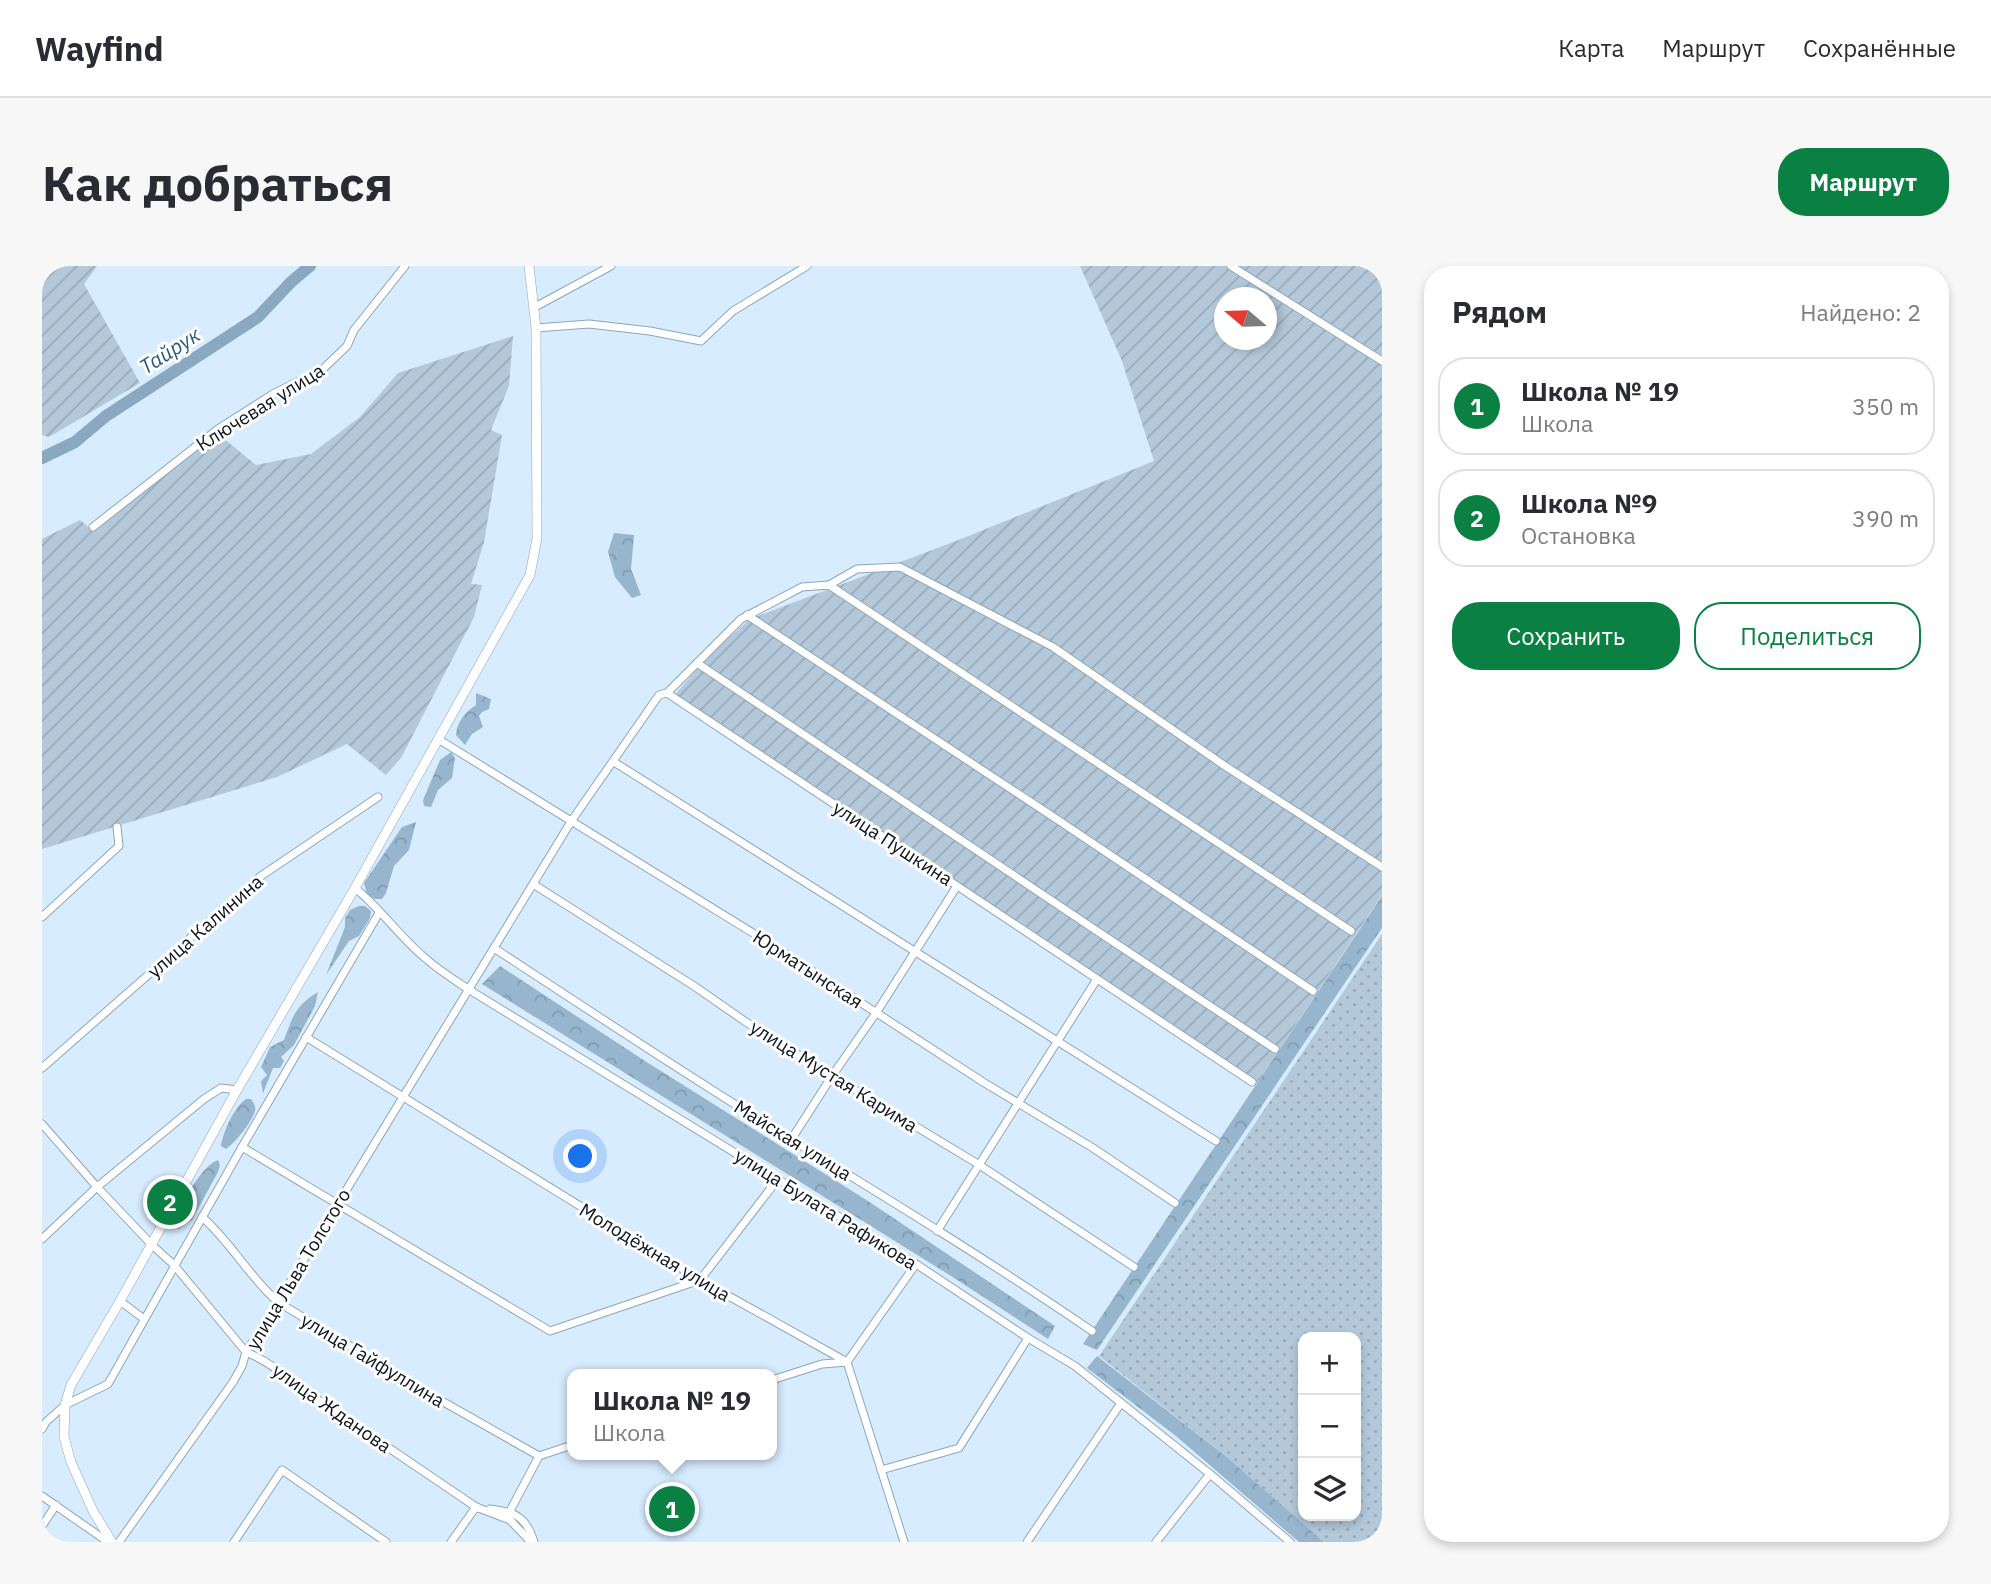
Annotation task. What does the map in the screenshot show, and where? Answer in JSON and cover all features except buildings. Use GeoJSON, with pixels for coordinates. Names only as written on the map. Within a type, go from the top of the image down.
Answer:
{"type":"FeatureCollection","features":[{"type":"Feature","properties":{"kind":"street","name":"Ключевая улица"},"geometry":{"type":"LineString","coordinates":[[93,527],[218,429],[274,394],[323,369],[347,346],[354,330],[405,266]]}},
{"type":"Feature","properties":{"kind":"street"},"geometry":{"type":"LineString","coordinates":[[110,1542],[71,1462],[64,1437],[65,1405],[71,1385],[530,575],[537,538],[536,328],[529,266]]}},
{"type":"Feature","properties":{"kind":"street"},"geometry":{"type":"LineString","coordinates":[[535,307],[611,266]]}},
{"type":"Feature","properties":{"kind":"street"},"geometry":{"type":"LineString","coordinates":[[536,328],[589,324],[650,331],[701,341],[733,311],[807,266]]}},
{"type":"Feature","properties":{"kind":"street"},"geometry":{"type":"LineString","coordinates":[[1231,266],[1382,361]]}},
{"type":"Feature","properties":{"kind":"street"},"geometry":{"type":"LineString","coordinates":[[1371,266],[1382,273]]}},
{"type":"Feature","properties":{"kind":"street"},"geometry":{"type":"LineString","coordinates":[[572,820],[659,695],[667,693],[741,619],[802,587],[829,585],[857,569],[900,567],[1053,647],[1225,766],[1382,867]]}},
{"type":"Feature","properties":{"kind":"street"},"geometry":{"type":"LineString","coordinates":[[829,585],[1351,931]]}},
{"type":"Feature","properties":{"kind":"street"},"geometry":{"type":"LineString","coordinates":[[747,615],[1313,991]]}},
{"type":"Feature","properties":{"kind":"street"},"geometry":{"type":"LineString","coordinates":[[697,663],[1275,1049]]}},
{"type":"Feature","properties":{"kind":"street","name":"улица Пушкина"},"geometry":{"type":"LineString","coordinates":[[667,693],[1252,1082]]}},
{"type":"Feature","properties":{"kind":"street","name":"Юрматынская"},"geometry":{"type":"LineString","coordinates":[[438,739],[765,941],[1018,1104],[1093,1148],[1175,1203]]}},
{"type":"Feature","properties":{"kind":"street"},"geometry":{"type":"LineString","coordinates":[[614,761],[1216,1141]]}},
{"type":"Feature","properties":{"kind":"street","name":"улица Калинина"},"geometry":{"type":"LineString","coordinates":[[42,1068],[261,876],[378,797]]}},
{"type":"Feature","properties":{"kind":"street","name":"улица Льва Толстого"},"geometry":{"type":"LineString","coordinates":[[119,1542],[233,1382],[246,1352],[572,820]]}},
{"type":"Feature","properties":{"kind":"street"},"geometry":{"type":"LineString","coordinates":[[42,917],[119,846],[117,827]]}},
{"type":"Feature","properties":{"kind":"street","name":"улица Мустая Карима"},"geometry":{"type":"LineString","coordinates":[[533,884],[746,1022],[978,1164],[1134,1267]]}},
{"type":"Feature","properties":{"kind":"street"},"geometry":{"type":"LineString","coordinates":[[791,1140],[957,886]]}},
{"type":"Feature","properties":{"kind":"street","name":"улица Булата Рафикова"},"geometry":{"type":"LineString","coordinates":[[355,888],[369,899],[379,913],[424,958],[468,989],[916,1264],[1074,1366],[1210,1474],[1290,1542]]}},
{"type":"Feature","properties":{"kind":"street"},"geometry":{"type":"LineString","coordinates":[[42,1429],[65,1405],[108,1384],[174,1265],[379,913]]}},
{"type":"Feature","properties":{"kind":"street","name":"Майская улица"},"geometry":{"type":"LineString","coordinates":[[494,948],[1092,1331]]}},
{"type":"Feature","properties":{"kind":"street"},"geometry":{"type":"LineString","coordinates":[[937,1231],[1097,979]]}},
{"type":"Feature","properties":{"kind":"street","name":"Молодёжная улица"},"geometry":{"type":"LineString","coordinates":[[306,1037],[700,1280],[847,1362]]}},
{"type":"Feature","properties":{"kind":"street"},"geometry":{"type":"LineString","coordinates":[[42,1238],[97,1187],[204,1099],[220,1088],[237,1090]]}},
{"type":"Feature","properties":{"kind":"street","name":"улица Жданова"},"geometry":{"type":"LineString","coordinates":[[42,1124],[97,1187],[174,1265],[246,1352],[282,1371],[296,1385],[476,1507],[510,1520],[533,1542]]}},
{"type":"Feature","properties":{"kind":"street"},"geometry":{"type":"LineString","coordinates":[[242,1147],[551,1331],[700,1280],[778,1179]]}},
{"type":"Feature","properties":{"kind":"street","name":"улица Гайфуллина"},"geometry":{"type":"LineString","coordinates":[[202,1217],[218,1231],[264,1289],[278,1302],[417,1387],[539,1456]]}},
{"type":"Feature","properties":{"kind":"street"},"geometry":{"type":"LineString","coordinates":[[847,1362],[916,1264]]}},
{"type":"Feature","properties":{"kind":"street"},"geometry":{"type":"LineString","coordinates":[[120,1301],[144,1319]]}},
{"type":"Feature","properties":{"kind":"street"},"geometry":{"type":"LineString","coordinates":[[881,1470],[959,1448],[1028,1338]]}},
{"type":"Feature","properties":{"kind":"street"},"geometry":{"type":"LineString","coordinates":[[777,1378],[822,1364],[847,1362]]}},
{"type":"Feature","properties":{"kind":"street"},"geometry":{"type":"LineString","coordinates":[[847,1362],[904,1542]]}},
{"type":"Feature","properties":{"kind":"street"},"geometry":{"type":"LineString","coordinates":[[1027,1542],[1121,1403]]}},
{"type":"Feature","properties":{"kind":"street"},"geometry":{"type":"LineString","coordinates":[[510,1511],[539,1456],[567,1447]]}},
{"type":"Feature","properties":{"kind":"street"},"geometry":{"type":"LineString","coordinates":[[237,1541],[282,1471],[386,1542]]}},
{"type":"Feature","properties":{"kind":"street"},"geometry":{"type":"LineString","coordinates":[[1156,1542],[1210,1474]]}},
{"type":"Feature","properties":{"kind":"street"},"geometry":{"type":"LineString","coordinates":[[42,1496],[110,1542]]}},
{"type":"Feature","properties":{"kind":"street"},"geometry":{"type":"LineString","coordinates":[[42,1526],[56,1505]]}},
{"type":"Feature","properties":{"kind":"street"},"geometry":{"type":"LineString","coordinates":[[451,1542],[476,1507],[510,1511],[529,1526],[533,1542]]}},
{"type":"Feature","properties":{"kind":"shaded area"},"geometry":{"type":"Polygon","coordinates":[[[42,266],[97,266],[84,284],[140,383],[49,437],[42,435],[42,266]]]}},
{"type":"Feature","properties":{"kind":"shaded area"},"geometry":{"type":"Polygon","coordinates":[[[1080,266],[1382,266],[1382,895],[1257,1083],[673,697],[710,654],[750,619],[956,541],[1154,461],[1122,361],[1080,266]]]}},
{"type":"Feature","properties":{"kind":"shaded area"},"geometry":{"type":"Polygon","coordinates":[[[513,336],[509,386],[491,430],[502,435],[484,542],[471,584],[482,585],[474,617],[401,758],[386,775],[347,744],[277,777],[42,849],[42,539],[80,520],[92,530],[217,433],[256,465],[311,454],[360,417],[398,373],[513,336]]]}},
{"type":"Feature","properties":{"kind":"shaded area"},"geometry":{"type":"Polygon","coordinates":[[[1382,934],[1382,1542],[1324,1542],[1300,1521],[1361,1521],[1361,1332],[1298,1332],[1298,1519],[1228,1458],[1099,1356],[1382,934]]]}},
{"type":"Feature","properties":{"kind":"green space"},"geometry":{"type":"Polygon","coordinates":[[[614,533],[634,535],[631,569],[641,595],[632,598],[615,577],[608,552],[614,533]]]}},
{"type":"Feature","properties":{"kind":"green space"},"geometry":{"type":"Polygon","coordinates":[[[476,693],[491,699],[489,709],[479,716],[483,727],[472,734],[465,745],[456,735],[457,730],[462,718],[476,705],[476,693]]]}},
{"type":"Feature","properties":{"kind":"green space"},"geometry":{"type":"Polygon","coordinates":[[[451,752],[455,758],[452,778],[438,790],[431,807],[424,806],[423,800],[440,760],[451,752]]]}},
{"type":"Feature","properties":{"kind":"green space"},"geometry":{"type":"Polygon","coordinates":[[[416,822],[409,850],[394,866],[382,899],[375,899],[367,894],[364,883],[402,827],[416,822]]]}},
{"type":"Feature","properties":{"kind":"green space"},"geometry":{"type":"Polygon","coordinates":[[[1382,896],[1382,928],[1097,1350],[1083,1344],[1382,896]]]}},
{"type":"Feature","properties":{"kind":"green space"},"geometry":{"type":"Polygon","coordinates":[[[365,906],[371,911],[370,918],[359,936],[349,941],[326,975],[345,927],[345,918],[350,910],[365,906]]]}},
{"type":"Feature","properties":{"kind":"green space"},"geometry":{"type":"Polygon","coordinates":[[[500,966],[868,1201],[1055,1326],[1048,1339],[482,984],[500,966]]]}},
{"type":"Feature","properties":{"kind":"green space"},"geometry":{"type":"Polygon","coordinates":[[[318,992],[315,1006],[294,1045],[281,1057],[284,1061],[280,1068],[273,1068],[263,1093],[261,1081],[267,1075],[261,1067],[270,1047],[284,1040],[296,1012],[318,992]]]}},
{"type":"Feature","properties":{"kind":"green space"},"geometry":{"type":"Polygon","coordinates":[[[246,1099],[251,1099],[254,1105],[253,1116],[243,1132],[226,1149],[221,1146],[227,1127],[237,1108],[246,1099]]]}},
{"type":"Feature","properties":{"kind":"green space"},"geometry":{"type":"Polygon","coordinates":[[[218,1160],[218,1172],[192,1220],[179,1229],[171,1226],[197,1179],[218,1160]]]}},
{"type":"Feature","properties":{"kind":"green space"},"geometry":{"type":"Polygon","coordinates":[[[1097,1356],[1228,1458],[1324,1542],[1299,1542],[1176,1436],[1087,1368],[1097,1356]]]}},
{"type":"Feature","properties":{"kind":"waterway","name":"Тайрук"},"geometry":{"type":"LineString","coordinates":[[42,458],[75,442],[106,416],[258,317],[310,266]]}},
{"type":"Feature","properties":{"kind":"place","name":"Школа №9"},"geometry":{"type":"Point","coordinates":[170,1202]}},
{"type":"Feature","properties":{"kind":"place","name":"Школа № 19"},"geometry":{"type":"Point","coordinates":[672,1509]}}]}
